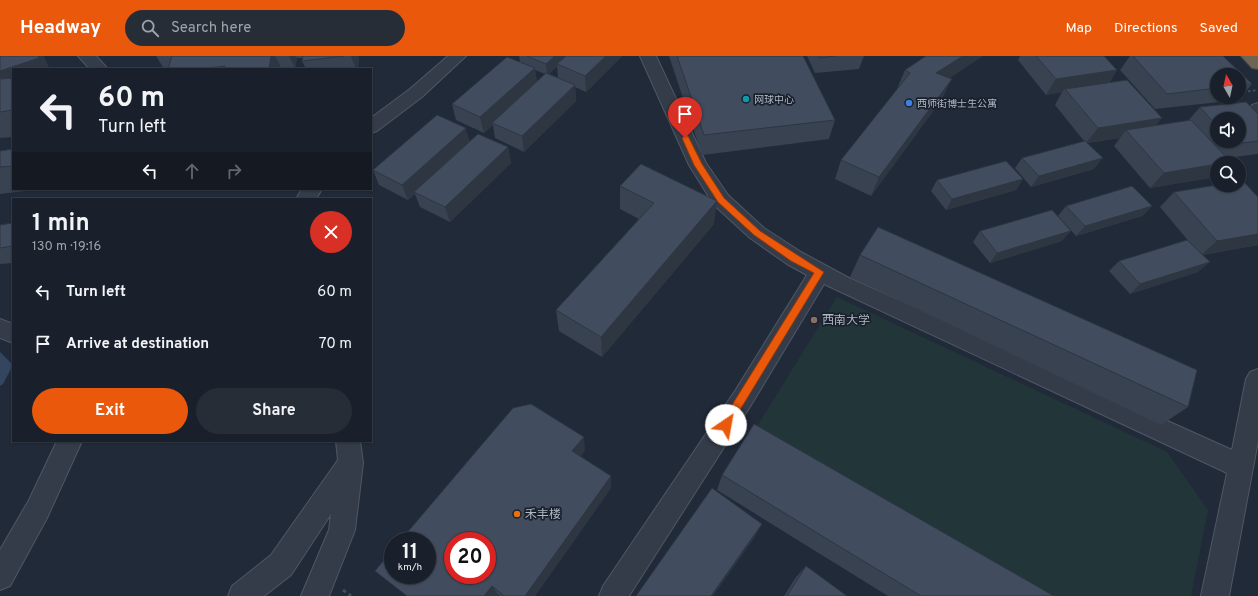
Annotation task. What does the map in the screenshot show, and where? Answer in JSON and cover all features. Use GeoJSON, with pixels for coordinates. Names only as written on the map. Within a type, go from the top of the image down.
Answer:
{"type":"FeatureCollection","features":[{"type":"Feature","properties":{"kind":"highway"},"geometry":{"type":"LineString","coordinates":[[1249,56],[1258,64]]}},
{"type":"Feature","properties":{"kind":"lane"},"geometry":{"type":"LineString","coordinates":[[86,56],[99,68]]}},
{"type":"Feature","properties":{"kind":"lane"},"geometry":{"type":"LineString","coordinates":[[372,126],[416,93],[458,56]]}},
{"type":"Feature","properties":{"kind":"lane"},"geometry":{"type":"LineString","coordinates":[[648,56],[698,165],[721,200],[757,233],[794,258],[820,272],[1241,467]]}},
{"type":"Feature","properties":{"kind":"lane"},"geometry":{"type":"LineString","coordinates":[[613,596],[743,398],[820,272]]}},
{"type":"Feature","properties":{"kind":"lane"},"geometry":{"type":"LineString","coordinates":[[0,328],[12,334]]}},
{"type":"Feature","properties":{"kind":"lane"},"geometry":{"type":"LineString","coordinates":[[1215,596],[1258,379]]}},
{"type":"Feature","properties":{"kind":"lane"},"geometry":{"type":"LineString","coordinates":[[0,576],[38,509],[70,442]]}},
{"type":"Feature","properties":{"kind":"lane"},"geometry":{"type":"LineString","coordinates":[[242,596],[281,565],[350,452]]}},
{"type":"Feature","properties":{"kind":"lane"},"geometry":{"type":"LineString","coordinates":[[315,596],[342,530],[350,452]]}},
{"type":"Feature","properties":{"kind":"path"},"geometry":{"type":"LineString","coordinates":[[1246,92],[1258,90]]}},
{"type":"Feature","properties":{"kind":"green space"},"geometry":{"type":"Polygon","coordinates":[[[837,297],[1167,452],[1208,510],[1191,596],[1013,596],[748,441],[837,297]]]}},
{"type":"Feature","properties":{"kind":"water"},"geometry":{"type":"Polygon","coordinates":[[[0,352],[12,364],[12,367],[3,384],[0,386],[0,352]]]}},
{"type":"Feature","properties":{"kind":"building"},"geometry":{"type":"Polygon","coordinates":[[[0,56],[38,56],[39,58],[0,71],[0,56]]]}},
{"type":"Feature","properties":{"kind":"building"},"geometry":{"type":"Polygon","coordinates":[[[172,56],[271,56],[269,68],[224,68],[225,66],[208,68],[168,68],[172,56]]]}},
{"type":"Feature","properties":{"kind":"building"},"geometry":{"type":"Polygon","coordinates":[[[303,56],[344,56],[302,61],[303,56]]]}},
{"type":"Feature","properties":{"kind":"building"},"geometry":{"type":"Polygon","coordinates":[[[527,56],[555,56],[546,64],[527,56]]]}},
{"type":"Feature","properties":{"kind":"building"},"geometry":{"type":"Polygon","coordinates":[[[566,56],[606,56],[585,76],[557,64],[566,56]]]}},
{"type":"Feature","properties":{"kind":"building","name":"网球中心"},"geometry":{"type":"Polygon","coordinates":[[[677,56],[803,56],[835,120],[704,135],[677,56]]]}},
{"type":"Feature","properties":{"kind":"building"},"geometry":{"type":"Polygon","coordinates":[[[819,56],[836,56],[819,58],[819,56]]]}},
{"type":"Feature","properties":{"kind":"building"},"geometry":{"type":"Polygon","coordinates":[[[926,56],[963,56],[936,73],[952,79],[879,177],[841,160],[910,73],[905,70],[926,56]]]}},
{"type":"Feature","properties":{"kind":"building"},"geometry":{"type":"Polygon","coordinates":[[[1036,56],[1104,56],[1117,70],[1056,79],[1036,56]]]}},
{"type":"Feature","properties":{"kind":"building"},"geometry":{"type":"Polygon","coordinates":[[[1133,56],[1223,56],[1235,68],[1210,68],[1210,89],[1167,94],[1133,56]]]}},
{"type":"Feature","properties":{"kind":"building"},"geometry":{"type":"Polygon","coordinates":[[[507,57],[535,68],[480,117],[452,104],[507,57]]]}},
{"type":"Feature","properties":{"kind":"building"},"geometry":{"type":"Polygon","coordinates":[[[546,73],[575,85],[522,136],[492,123],[546,73]]]}},
{"type":"Feature","properties":{"kind":"building"},"geometry":{"type":"Polygon","coordinates":[[[12,78],[12,110],[0,112],[0,79],[12,78]]]}},
{"type":"Feature","properties":{"kind":"building"},"geometry":{"type":"Polygon","coordinates":[[[1246,78],[1252,84],[1246,84],[1246,78]]]}},
{"type":"Feature","properties":{"kind":"building"},"geometry":{"type":"Polygon","coordinates":[[[1127,80],[1162,118],[1098,128],[1065,89],[1127,80]]]}},
{"type":"Feature","properties":{"kind":"building"},"geometry":{"type":"Polygon","coordinates":[[[1246,102],[1258,114],[1258,141],[1246,142],[1246,112],[1210,112],[1210,118],[1200,107],[1246,104],[1246,102]]]}},
{"type":"Feature","properties":{"kind":"building"},"geometry":{"type":"Polygon","coordinates":[[[437,115],[466,128],[402,185],[373,170],[437,115]]]}},
{"type":"Feature","properties":{"kind":"building"},"geometry":{"type":"Polygon","coordinates":[[[1191,120],[1210,140],[1210,148],[1218,148],[1225,156],[1210,156],[1210,165],[1164,173],[1126,130],[1191,120]]]}},
{"type":"Feature","properties":{"kind":"building"},"geometry":{"type":"Polygon","coordinates":[[[478,134],[508,147],[445,207],[414,192],[478,134]]]}},
{"type":"Feature","properties":{"kind":"building"},"geometry":{"type":"Polygon","coordinates":[[[1085,141],[1103,158],[1039,176],[1022,158],[1085,141]]]}},
{"type":"Feature","properties":{"kind":"building"},"geometry":{"type":"Polygon","coordinates":[[[12,149],[12,166],[0,167],[0,151],[12,149]]]}},
{"type":"Feature","properties":{"kind":"building"},"geometry":{"type":"Polygon","coordinates":[[[1006,161],[1023,179],[952,199],[937,180],[1006,161]]]}},
{"type":"Feature","properties":{"kind":"building"},"geometry":{"type":"Polygon","coordinates":[[[641,164],[717,201],[601,337],[556,310],[654,203],[620,186],[641,164]]]}},
{"type":"Feature","properties":{"kind":"building"},"geometry":{"type":"Polygon","coordinates":[[[1246,184],[1258,197],[1258,234],[1217,241],[1174,192],[1210,186],[1210,192],[1246,192],[1246,184]]]}},
{"type":"Feature","properties":{"kind":"building"},"geometry":{"type":"Polygon","coordinates":[[[1132,186],[1152,206],[1085,226],[1066,206],[1132,186]]]}},
{"type":"Feature","properties":{"kind":"building"},"geometry":{"type":"Polygon","coordinates":[[[1052,210],[1071,231],[997,253],[980,231],[1052,210]]]}},
{"type":"Feature","properties":{"kind":"building"},"geometry":{"type":"Polygon","coordinates":[[[12,223],[12,246],[0,248],[0,225],[12,223]]]}},
{"type":"Feature","properties":{"kind":"building"},"geometry":{"type":"Polygon","coordinates":[[[878,227],[1197,370],[1188,407],[860,255],[878,227]]]}},
{"type":"Feature","properties":{"kind":"building"},"geometry":{"type":"Polygon","coordinates":[[[1187,240],[1210,262],[1140,284],[1119,261],[1187,240]]]}},
{"type":"Feature","properties":{"kind":"building","name":"禾丰楼"},"geometry":{"type":"Polygon","coordinates":[[[531,404],[584,437],[572,451],[611,476],[525,596],[504,596],[492,586],[484,596],[407,596],[392,584],[436,584],[436,532],[408,532],[513,408],[531,404]]]}},
{"type":"Feature","properties":{"kind":"building"},"geometry":{"type":"Polygon","coordinates":[[[754,424],[1054,596],[921,596],[722,475],[754,424]]]}},
{"type":"Feature","properties":{"kind":"building"},"geometry":{"type":"Polygon","coordinates":[[[712,488],[762,524],[711,596],[636,596],[712,488]]]}},
{"type":"Feature","properties":{"kind":"building","name":"禾丰楼"},"geometry":{"type":"Polygon","coordinates":[[[384,560],[384,578],[375,571],[384,560]]]}},
{"type":"Feature","properties":{"kind":"building"},"geometry":{"type":"Polygon","coordinates":[[[806,566],[847,596],[787,596],[806,566]]]}},
{"type":"Feature","properties":{"kind":"place","name":"网球中心"},"geometry":{"type":"Point","coordinates":[746,99]}},
{"type":"Feature","properties":{"kind":"place","name":"西师街博士生公寓"},"geometry":{"type":"Point","coordinates":[909,103]}},
{"type":"Feature","properties":{"kind":"place","name":"西南大学"},"geometry":{"type":"Point","coordinates":[814,320]}},
{"type":"Feature","properties":{"kind":"place","name":"禾丰楼"},"geometry":{"type":"Point","coordinates":[517,514]}},
{"type":"Feature","properties":{"kind":"route"},"geometry":{"type":"LineString","coordinates":[[685,138],[698,165],[721,200],[757,233],[794,258],[820,272],[726,425]]}}]}
